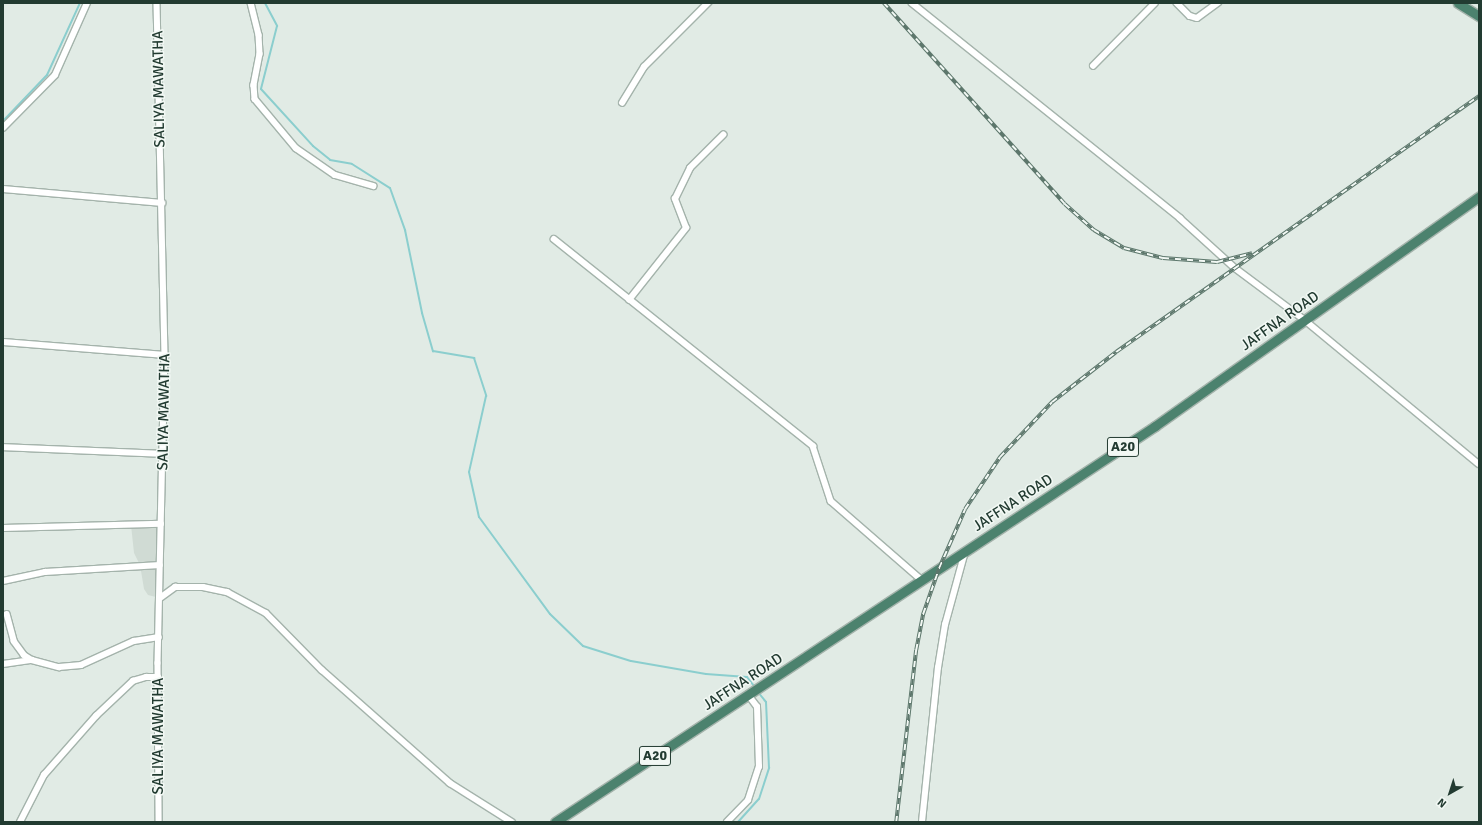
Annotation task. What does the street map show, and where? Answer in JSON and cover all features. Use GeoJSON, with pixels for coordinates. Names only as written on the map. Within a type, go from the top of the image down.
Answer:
{"type":"FeatureCollection","features":[{"type":"Feature","properties":{"kind":"highway"},"geometry":{"type":"LineString","coordinates":[[1458,3],[1478,14]]}},
{"type":"Feature","properties":{"kind":"highway","name":"JAFFNA ROAD"},"geometry":{"type":"LineString","coordinates":[[555,822],[1155,426],[1306,321],[1479,197]]}},
{"type":"Feature","properties":{"kind":"street"},"geometry":{"type":"LineString","coordinates":[[3,128],[55,75],[87,3]]}},
{"type":"Feature","properties":{"kind":"street","name":"SALIYA MAWATHA"},"geometry":{"type":"LineString","coordinates":[[157,3],[165,355],[158,677],[159,822]]}},
{"type":"Feature","properties":{"kind":"street"},"geometry":{"type":"LineString","coordinates":[[251,3],[259,35],[260,54],[254,85],[255,99],[300,152],[335,175],[373,186]]}},
{"type":"Feature","properties":{"kind":"street"},"geometry":{"type":"LineString","coordinates":[[622,103],[644,68],[708,3]]}},
{"type":"Feature","properties":{"kind":"street"},"geometry":{"type":"LineString","coordinates":[[912,3],[1180,218],[1235,268],[1306,321],[1479,464]]}},
{"type":"Feature","properties":{"kind":"street"},"geometry":{"type":"LineString","coordinates":[[1093,66],[1155,3]]}},
{"type":"Feature","properties":{"kind":"street"},"geometry":{"type":"LineString","coordinates":[[1177,3],[1190,16],[1197,18],[1218,3]]}},
{"type":"Feature","properties":{"kind":"street"},"geometry":{"type":"LineString","coordinates":[[630,300],[686,228],[675,199],[690,168],[722,135]]}},
{"type":"Feature","properties":{"kind":"street"},"geometry":{"type":"LineString","coordinates":[[3,189],[162,203]]}},
{"type":"Feature","properties":{"kind":"street"},"geometry":{"type":"LineString","coordinates":[[554,239],[813,446],[831,501],[922,580]]}},
{"type":"Feature","properties":{"kind":"street"},"geometry":{"type":"LineString","coordinates":[[3,342],[165,355]]}},
{"type":"Feature","properties":{"kind":"street"},"geometry":{"type":"LineString","coordinates":[[3,447],[163,454]]}},
{"type":"Feature","properties":{"kind":"street"},"geometry":{"type":"LineString","coordinates":[[3,528],[161,524]]}},
{"type":"Feature","properties":{"kind":"street"},"geometry":{"type":"LineString","coordinates":[[922,822],[938,668],[945,624],[965,552]]}},
{"type":"Feature","properties":{"kind":"street"},"geometry":{"type":"LineString","coordinates":[[3,581],[45,572],[160,565]]}},
{"type":"Feature","properties":{"kind":"street"},"geometry":{"type":"LineString","coordinates":[[160,598],[175,587],[203,587],[227,592],[266,613],[322,670],[450,783],[512,822]]}},
{"type":"Feature","properties":{"kind":"street"},"geometry":{"type":"LineString","coordinates":[[7,614],[14,641],[32,660]]}},
{"type":"Feature","properties":{"kind":"street"},"geometry":{"type":"LineString","coordinates":[[3,664],[32,660],[59,667],[81,665],[134,642],[159,637]]}},
{"type":"Feature","properties":{"kind":"street"},"geometry":{"type":"LineString","coordinates":[[20,822],[44,775],[96,716],[133,681],[146,677],[158,677]]}},
{"type":"Feature","properties":{"kind":"street"},"geometry":{"type":"LineString","coordinates":[[727,822],[748,800],[759,767],[757,707],[754,691]]}},
{"type":"Feature","properties":{"kind":"shaded area"},"geometry":{"type":"Polygon","coordinates":[[[161,524],[160,598],[148,595],[144,589],[140,565],[134,553],[131,525],[161,524]]]}},
{"type":"Feature","properties":{"kind":"waterway"},"geometry":{"type":"LineString","coordinates":[[3,121],[47,75],[80,3]]}},
{"type":"Feature","properties":{"kind":"waterway"},"geometry":{"type":"LineString","coordinates":[[265,3],[277,26],[261,89],[313,146],[330,160],[352,164],[390,188],[405,230],[422,313],[433,351],[474,358],[486,396],[469,472],[479,517],[550,614],[583,646],[631,661],[706,674],[747,677],[754,686]]}},
{"type":"Feature","properties":{"kind":"waterway"},"geometry":{"type":"LineString","coordinates":[[738,822],[759,799],[769,768],[766,702],[758,692]]}},
{"type":"Feature","properties":{"kind":"railway"},"geometry":{"type":"LineString","coordinates":[[884,3],[1065,204],[1094,230],[1124,248],[1163,258],[1217,262],[1252,253]]}},
{"type":"Feature","properties":{"kind":"railway"},"geometry":{"type":"LineString","coordinates":[[896,822],[916,650],[923,614],[939,568],[965,509],[1000,457],[1052,402],[1116,352],[1479,96]]}}]}
